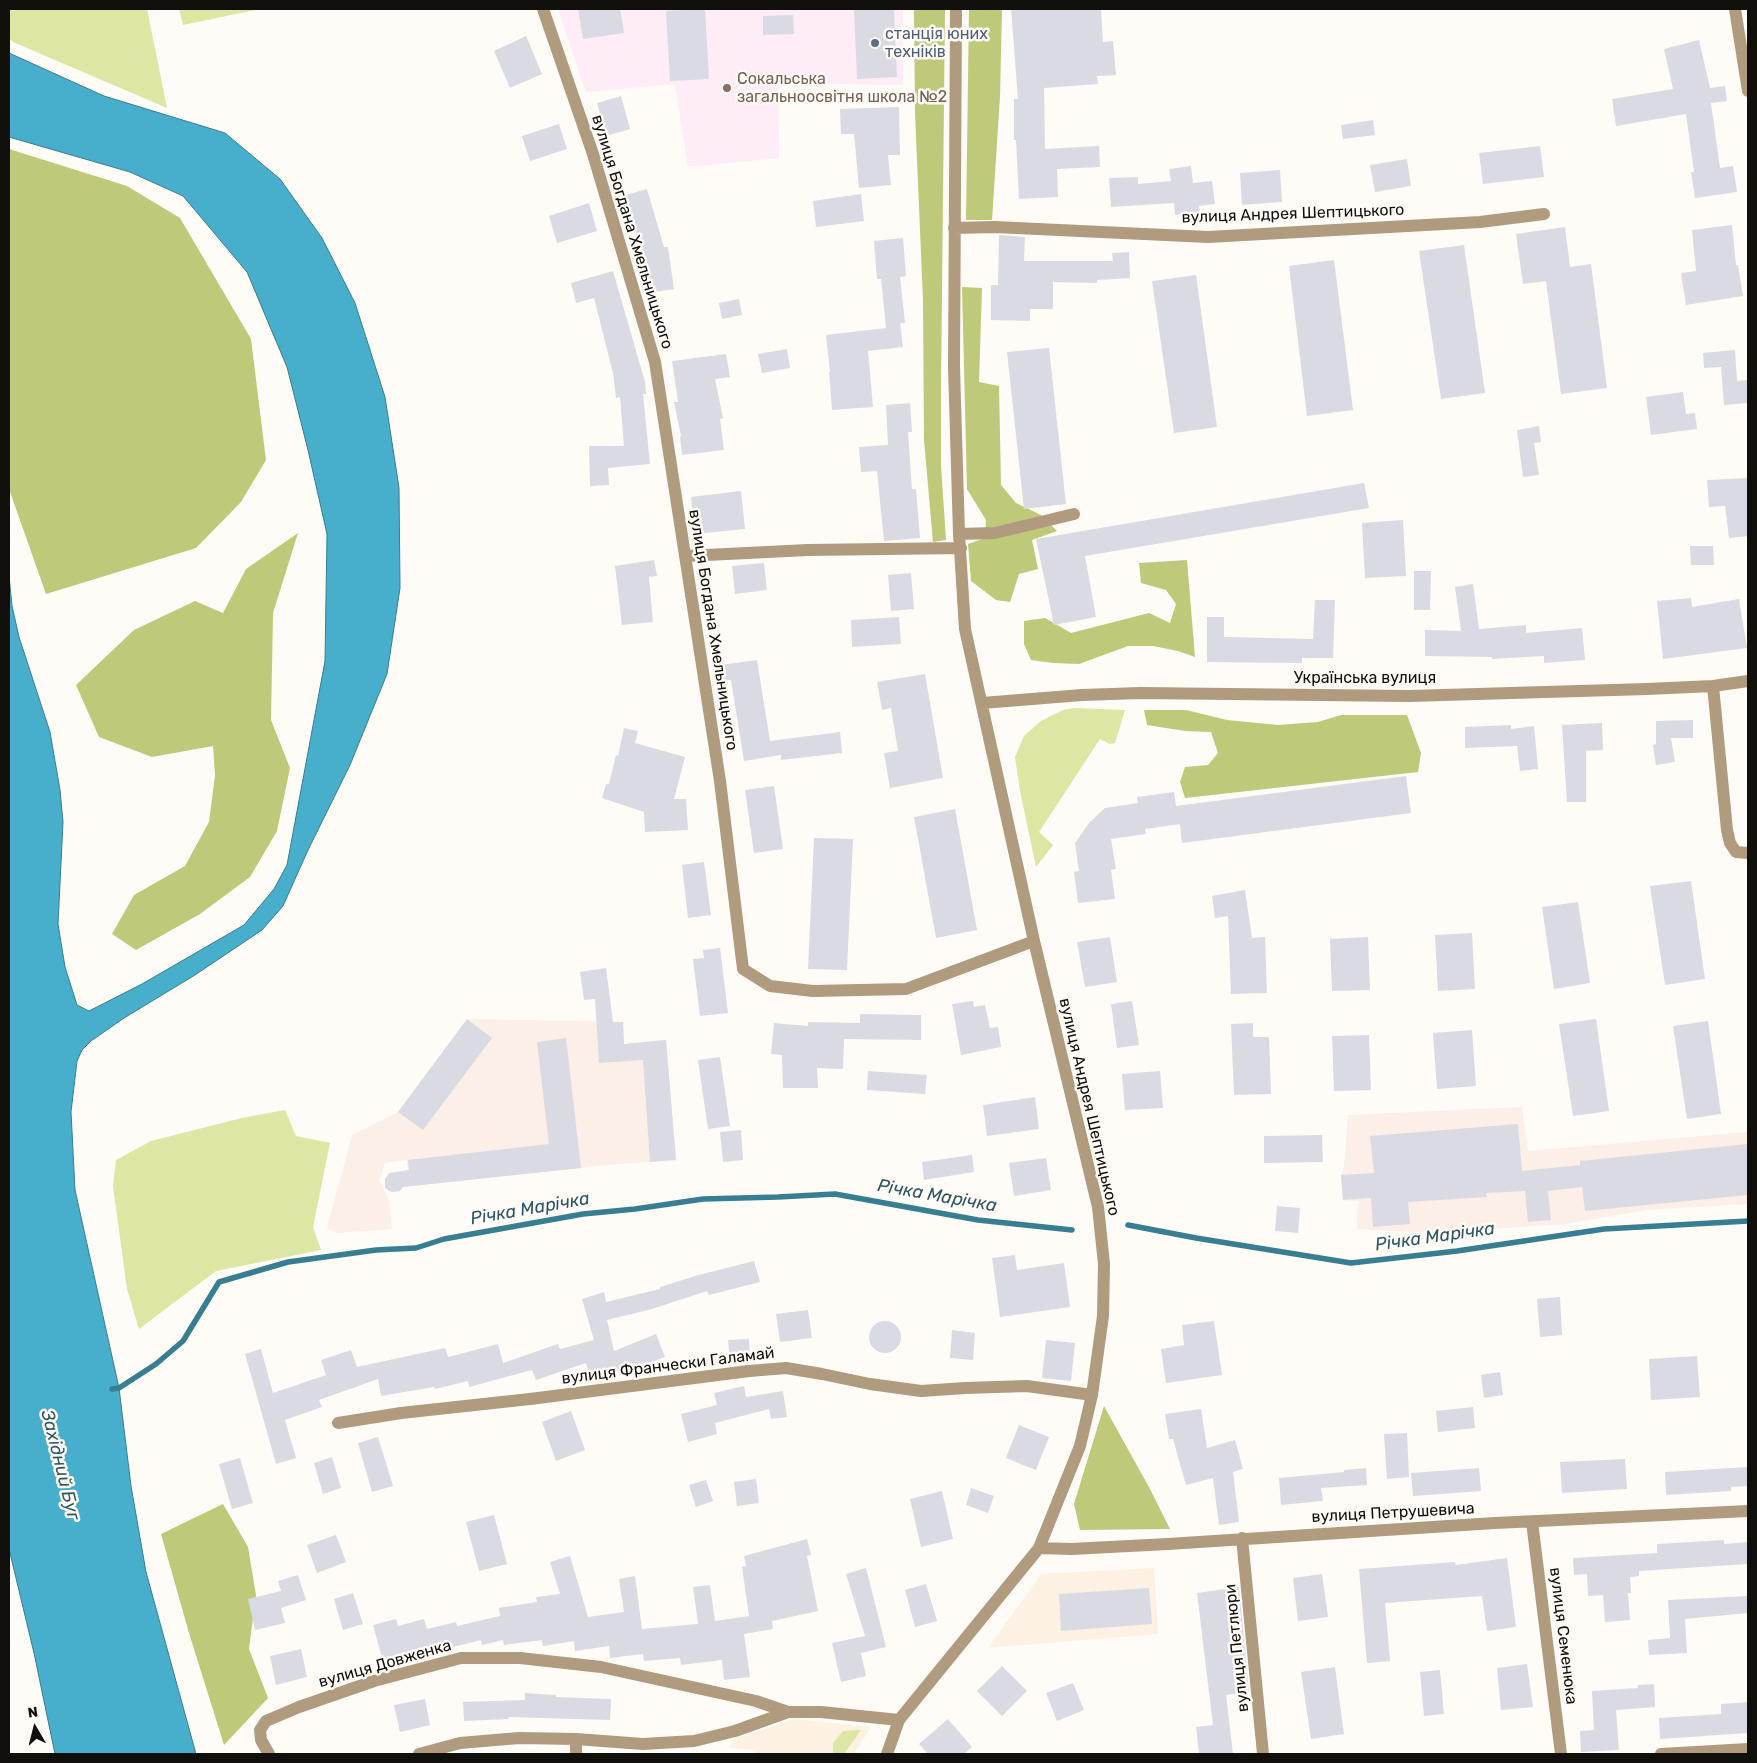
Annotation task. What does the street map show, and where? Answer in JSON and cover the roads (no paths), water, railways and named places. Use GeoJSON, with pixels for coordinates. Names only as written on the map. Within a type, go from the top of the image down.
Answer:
{"type":"FeatureCollection","features":[{"type":"Feature","properties":{"kind":"street","name":"вулиця Богдана Хмельницького"},"geometry":{"type":"LineString","coordinates":[[543,9],[593,154],[655,362],[720,781],[742,969],[770,986],[813,990],[906,989],[1034,941]]}},
{"type":"Feature","properties":{"kind":"street","name":"вулиця Андрея Шептицького"},"geometry":{"type":"LineString","coordinates":[[887,1754],[899,1720],[1039,1548],[1080,1446],[1092,1395],[1104,1316],[1104,1264],[1098,1206],[1034,941],[965,629],[959,534],[954,367],[956,9]]}},
{"type":"Feature","properties":{"kind":"street"},"geometry":{"type":"LineString","coordinates":[[1735,9],[1748,91]]}},
{"type":"Feature","properties":{"kind":"street","name":"вулиця Андрея Шептицького"},"geometry":{"type":"LineString","coordinates":[[954,228],[995,227],[1208,237],[1480,222],[1544,214]]}},
{"type":"Feature","properties":{"kind":"street"},"geometry":{"type":"LineString","coordinates":[[959,534],[995,533],[1074,514]]}},
{"type":"Feature","properties":{"kind":"street"},"geometry":{"type":"LineString","coordinates":[[686,556],[808,550],[961,548]]}},
{"type":"Feature","properties":{"kind":"street","name":"Українська вулиця"},"geometry":{"type":"LineString","coordinates":[[982,703],[1082,695],[1140,693],[1409,696],[1713,686],[1748,682]]}},
{"type":"Feature","properties":{"kind":"street"},"geometry":{"type":"LineString","coordinates":[[1713,686],[1727,830],[1730,844],[1736,852],[1748,853]]}},
{"type":"Feature","properties":{"kind":"street","name":"вулиця Франчески Галамай"},"geometry":{"type":"LineString","coordinates":[[338,1423],[401,1413],[786,1368],[870,1384],[921,1391],[1027,1386],[1092,1395]]}},
{"type":"Feature","properties":{"kind":"street","name":"вулиця Петрушевича"},"geometry":{"type":"LineString","coordinates":[[1039,1548],[1071,1549],[1748,1510]]}},
{"type":"Feature","properties":{"kind":"street","name":"вулиця Семенюка"},"geometry":{"type":"LineString","coordinates":[[1532,1522],[1561,1754]]}},
{"type":"Feature","properties":{"kind":"street","name":"вулиця Петлюри"},"geometry":{"type":"LineString","coordinates":[[1242,1538],[1263,1754]]}},
{"type":"Feature","properties":{"kind":"street","name":"вулиця Довженка"},"geometry":{"type":"LineString","coordinates":[[269,1754],[261,1740],[260,1730],[266,1722],[299,1707],[374,1681],[461,1658],[520,1658],[601,1667],[756,1701],[788,1712],[821,1712],[899,1720]]}},
{"type":"Feature","properties":{"kind":"street","name":"вулиця Довженка"},"geometry":{"type":"LineString","coordinates":[[420,1754],[460,1743],[519,1738],[576,1739],[643,1744],[694,1741],[735,1731],[788,1712]]}},
{"type":"Feature","properties":{"kind":"street"},"geometry":{"type":"LineString","coordinates":[[576,1739],[576,1754]]}},
{"type":"Feature","properties":{"kind":"street"},"geometry":{"type":"LineString","coordinates":[[1662,1754],[1748,1749]]}},
{"type":"Feature","properties":{"kind":"water","name":"Західний Буг"},"geometry":{"type":"Polygon","coordinates":[[[9,53],[104,96],[225,133],[280,179],[322,238],[355,303],[385,397],[399,488],[400,588],[387,674],[350,765],[283,906],[262,930],[91,1041],[82,1050],[77,1061],[71,1112],[75,1190],[119,1388],[131,1486],[146,1572],[196,1754],[55,1754],[34,1653],[9,1549],[9,576],[12,606],[19,637],[50,732],[60,790],[63,822],[58,924],[65,967],[77,1005],[89,1011],[142,984],[244,925],[274,889],[287,865],[325,661],[327,534],[287,367],[247,272],[183,196],[130,172],[9,137],[9,53]]]}},
{"type":"Feature","properties":{"kind":"waterway","name":"Річка Марічка"},"geometry":{"type":"LineString","coordinates":[[112,1389],[119,1388],[156,1364],[183,1341],[219,1282],[288,1262],[376,1250],[416,1248],[444,1239],[583,1214],[703,1199],[835,1194],[978,1220],[1072,1230]]}},
{"type":"Feature","properties":{"kind":"waterway","name":"Річка Марічка"},"geometry":{"type":"LineString","coordinates":[[1128,1225],[1351,1263],[1457,1251],[1604,1229],[1748,1221]]}},
{"type":"Feature","properties":{"kind":"place","name":"станція юних техніків"},"geometry":{"type":"Point","coordinates":[875,43]}},
{"type":"Feature","properties":{"kind":"place","name":"Сокальська загальноосвітня школа №2"},"geometry":{"type":"Point","coordinates":[727,88]}}]}
